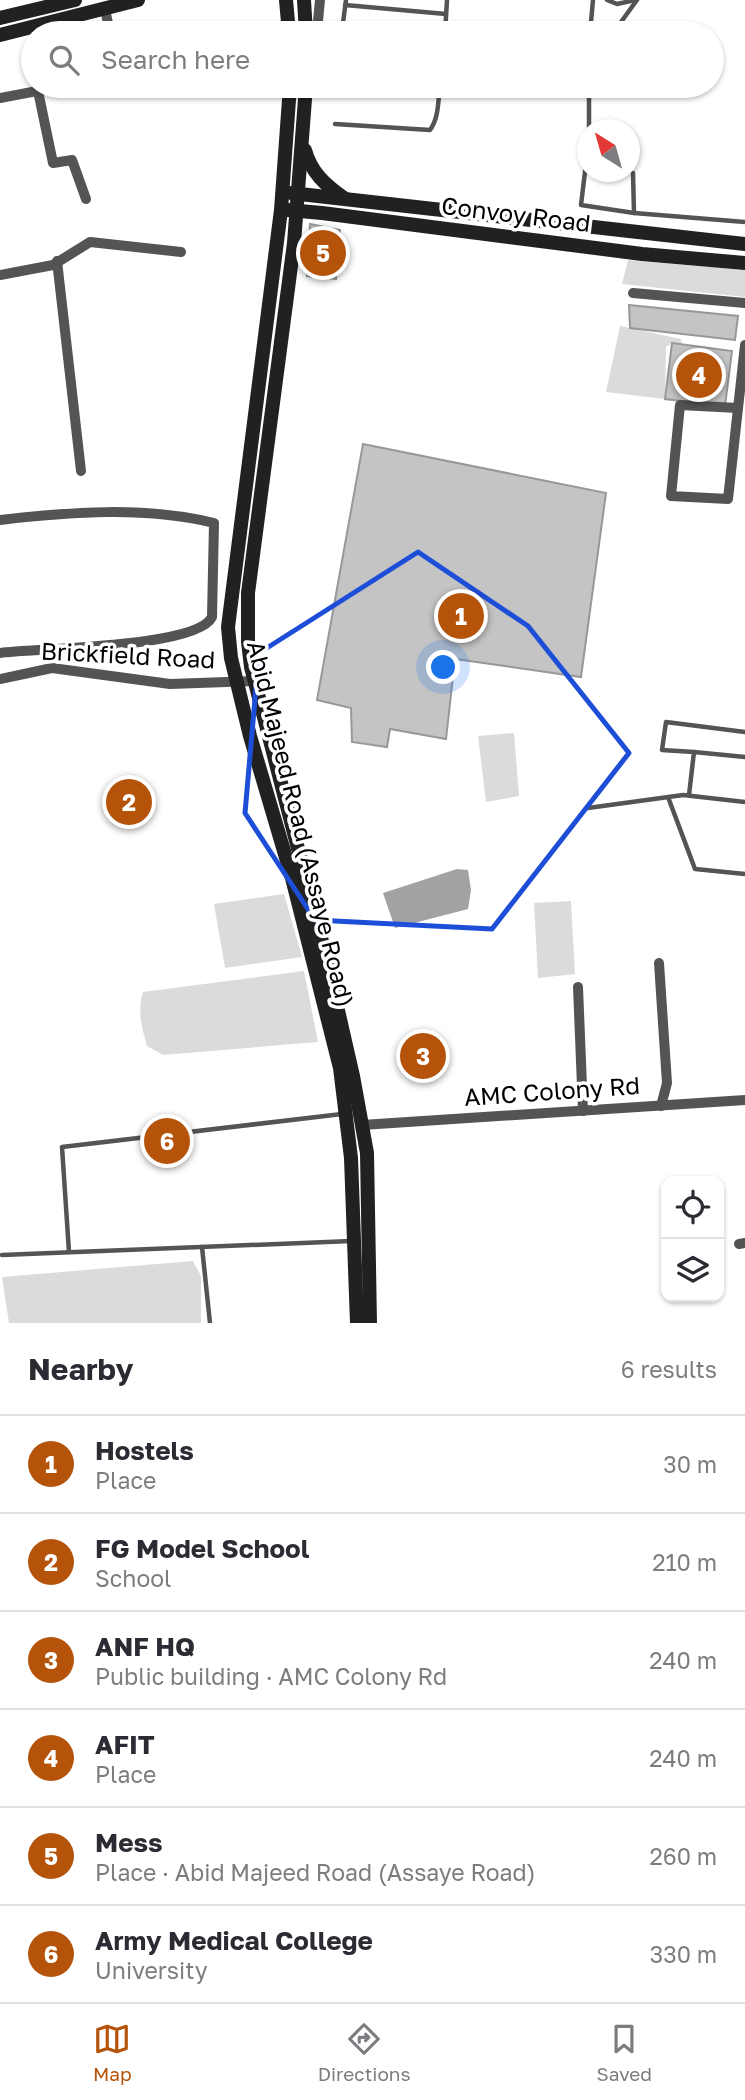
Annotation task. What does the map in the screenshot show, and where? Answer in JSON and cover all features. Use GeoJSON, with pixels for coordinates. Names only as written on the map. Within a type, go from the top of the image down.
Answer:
{"type":"FeatureCollection","features":[{"type":"Feature","properties":{"kind":"main road"},"geometry":{"type":"LineString","coordinates":[[0,18],[75,0]]}},
{"type":"Feature","properties":{"kind":"main road"},"geometry":{"type":"LineString","coordinates":[[56,21],[138,0]]}},
{"type":"Feature","properties":{"kind":"main road"},"geometry":{"type":"LineString","coordinates":[[304,0],[305,21]]}},
{"type":"Feature","properties":{"kind":"main road"},"geometry":{"type":"LineString","coordinates":[[285,3],[287,21]]}},
{"type":"Feature","properties":{"kind":"main road"},"geometry":{"type":"LineString","coordinates":[[0,35],[21,30]]}},
{"type":"Feature","properties":{"kind":"main road","name":"Abid Majeed Road (Assaye Road)"},"geometry":{"type":"LineString","coordinates":[[289,98],[283,193],[228,627],[250,736],[292,878],[340,1068],[351,1158],[357,1323]]}},
{"type":"Feature","properties":{"kind":"main road","name":"Abid Majeed Road (Assaye Road)"},"geometry":{"type":"LineString","coordinates":[[305,98],[299,194],[248,593],[248,642],[255,681],[324,949],[362,1125],[367,1153],[370,1323]]}},
{"type":"Feature","properties":{"kind":"main road"},"geometry":{"type":"LineString","coordinates":[[303,142],[307,160],[315,173],[326,186],[347,200]]}},
{"type":"Feature","properties":{"kind":"main road","name":"Convoy Road"},"geometry":{"type":"LineString","coordinates":[[283,193],[745,244]]}},
{"type":"Feature","properties":{"kind":"main road","name":"Convoy Road"},"geometry":{"type":"LineString","coordinates":[[281,210],[642,254],[745,263]]}},
{"type":"Feature","properties":{"kind":"street"},"geometry":{"type":"LineString","coordinates":[[318,21],[320,0]]}},
{"type":"Feature","properties":{"kind":"street"},"geometry":{"type":"LineString","coordinates":[[104,9],[107,21]]}},
{"type":"Feature","properties":{"kind":"street"},"geometry":{"type":"LineString","coordinates":[[0,98],[21,94]]}},
{"type":"Feature","properties":{"kind":"street"},"geometry":{"type":"LineString","coordinates":[[39,98],[53,163],[72,160],[86,199]]}},
{"type":"Feature","properties":{"kind":"street"},"geometry":{"type":"LineString","coordinates":[[0,275],[53,265],[90,242],[181,252]]}},
{"type":"Feature","properties":{"kind":"street"},"geometry":{"type":"LineString","coordinates":[[57,261],[80,471]]}},
{"type":"Feature","properties":{"kind":"street"},"geometry":{"type":"LineString","coordinates":[[633,293],[745,303]]}},
{"type":"Feature","properties":{"kind":"street"},"geometry":{"type":"LineString","coordinates":[[738,408],[680,405],[671,496],[728,499],[745,345]]}},
{"type":"Feature","properties":{"kind":"street"},"geometry":{"type":"LineString","coordinates":[[0,520],[102,512],[157,514],[214,523],[212,617],[204,627],[150,641],[0,653]]}},
{"type":"Feature","properties":{"kind":"street","name":"Brickfield Road"},"geometry":{"type":"LineString","coordinates":[[0,679],[7,675],[52,668],[170,684],[255,681]]}},
{"type":"Feature","properties":{"kind":"street"},"geometry":{"type":"LineString","coordinates":[[659,963],[667,1083],[661,1107]]}},
{"type":"Feature","properties":{"kind":"street"},"geometry":{"type":"LineString","coordinates":[[579,987],[583,1111]]}},
{"type":"Feature","properties":{"kind":"street","name":"AMC Colony Rd"},"geometry":{"type":"LineString","coordinates":[[362,1125],[745,1100]]}},
{"type":"Feature","properties":{"kind":"lane"},"geometry":{"type":"LineString","coordinates":[[446,21],[447,0]]}},
{"type":"Feature","properties":{"kind":"lane"},"geometry":{"type":"LineString","coordinates":[[591,21],[593,0]]}},
{"type":"Feature","properties":{"kind":"lane"},"geometry":{"type":"LineString","coordinates":[[607,0],[617,4],[636,0]]}},
{"type":"Feature","properties":{"kind":"lane"},"geometry":{"type":"LineString","coordinates":[[621,21],[636,0]]}},
{"type":"Feature","properties":{"kind":"lane"},"geometry":{"type":"LineString","coordinates":[[343,21],[345,3],[446,14]]}},
{"type":"Feature","properties":{"kind":"lane"},"geometry":{"type":"LineString","coordinates":[[335,124],[430,130],[437,115],[439,98]]}},
{"type":"Feature","properties":{"kind":"lane"},"geometry":{"type":"LineString","coordinates":[[589,98],[589,119]]}},
{"type":"Feature","properties":{"kind":"lane"},"geometry":{"type":"LineString","coordinates":[[583,182],[581,205],[634,213],[745,222]]}},
{"type":"Feature","properties":{"kind":"lane"},"geometry":{"type":"LineString","coordinates":[[633,182],[634,213]]}},
{"type":"Feature","properties":{"kind":"lane"},"geometry":{"type":"LineString","coordinates":[[745,732],[666,722],[662,750],[745,757]]}},
{"type":"Feature","properties":{"kind":"lane"},"geometry":{"type":"LineString","coordinates":[[689,795],[694,752]]}},
{"type":"Feature","properties":{"kind":"lane"},"geometry":{"type":"LineString","coordinates":[[588,808],[689,795],[745,802]]}},
{"type":"Feature","properties":{"kind":"lane"},"geometry":{"type":"LineString","coordinates":[[668,797],[695,869],[745,874]]}},
{"type":"Feature","properties":{"kind":"lane"},"geometry":{"type":"LineString","coordinates":[[69,1252],[62,1147],[346,1114]]}},
{"type":"Feature","properties":{"kind":"lane"},"geometry":{"type":"LineString","coordinates":[[2,1255],[354,1241]]}},
{"type":"Feature","properties":{"kind":"lane"},"geometry":{"type":"LineString","coordinates":[[202,1247],[209,1323]]}},
{"type":"Feature","properties":{"kind":"highlighted area"},"geometry":{"type":"Polygon","coordinates":[[[418,552],[528,626],[629,753],[492,929],[315,920],[245,813],[259,653],[418,552]]]}},
{"type":"Feature","properties":{"kind":"shaded area"},"geometry":{"type":"Polygon","coordinates":[[[628,260],[745,270],[745,297],[622,284],[628,260]]]}},
{"type":"Feature","properties":{"kind":"shaded area"},"geometry":{"type":"Polygon","coordinates":[[[620,326],[681,339],[683,348],[672,343],[666,347],[665,399],[606,392],[620,326]]]}},
{"type":"Feature","properties":{"kind":"shaded area"},"geometry":{"type":"Polygon","coordinates":[[[514,733],[519,796],[486,802],[478,736],[514,733]]]}},
{"type":"Feature","properties":{"kind":"shaded area"},"geometry":{"type":"Polygon","coordinates":[[[457,869],[468,870],[471,890],[468,909],[395,928],[383,893],[457,869]]]}},
{"type":"Feature","properties":{"kind":"shaded area"},"geometry":{"type":"Polygon","coordinates":[[[284,894],[302,957],[225,968],[214,904],[284,894]]]}},
{"type":"Feature","properties":{"kind":"shaded area"},"geometry":{"type":"Polygon","coordinates":[[[571,901],[575,974],[538,978],[534,903],[571,901]]]}},
{"type":"Feature","properties":{"kind":"shaded area"},"geometry":{"type":"Polygon","coordinates":[[[304,971],[318,1042],[163,1055],[147,1046],[140,1013],[143,992],[304,971]]]}},
{"type":"Feature","properties":{"kind":"shaded area"},"geometry":{"type":"Polygon","coordinates":[[[193,1261],[201,1276],[201,1323],[9,1323],[2,1277],[193,1261]]]}},
{"type":"Feature","properties":{"kind":"building"},"geometry":{"type":"Polygon","coordinates":[[[310,224],[340,230],[336,279],[307,276],[310,224]]]}},
{"type":"Feature","properties":{"kind":"building"},"geometry":{"type":"Polygon","coordinates":[[[629,305],[738,316],[735,340],[630,328],[629,305]]]}},
{"type":"Feature","properties":{"kind":"building"},"geometry":{"type":"Polygon","coordinates":[[[672,343],[732,351],[725,406],[665,399],[672,343]]]}},
{"type":"Feature","properties":{"kind":"building"},"geometry":{"type":"Polygon","coordinates":[[[363,444],[606,493],[581,677],[455,659],[446,739],[390,729],[387,747],[352,742],[351,708],[317,700],[363,444]]]}},
{"type":"Feature","properties":{"kind":"place","name":"Mess"},"geometry":{"type":"Point","coordinates":[323,253]}},
{"type":"Feature","properties":{"kind":"place","name":"AFIT"},"geometry":{"type":"Point","coordinates":[699,375]}},
{"type":"Feature","properties":{"kind":"place","name":"Hostels"},"geometry":{"type":"Point","coordinates":[461,616]}},
{"type":"Feature","properties":{"kind":"place","name":"FG Model School"},"geometry":{"type":"Point","coordinates":[129,802]}},
{"type":"Feature","properties":{"kind":"place","name":"ANF HQ"},"geometry":{"type":"Point","coordinates":[423,1056]}},
{"type":"Feature","properties":{"kind":"place","name":"Army Medical College"},"geometry":{"type":"Point","coordinates":[167,1141]}}]}
